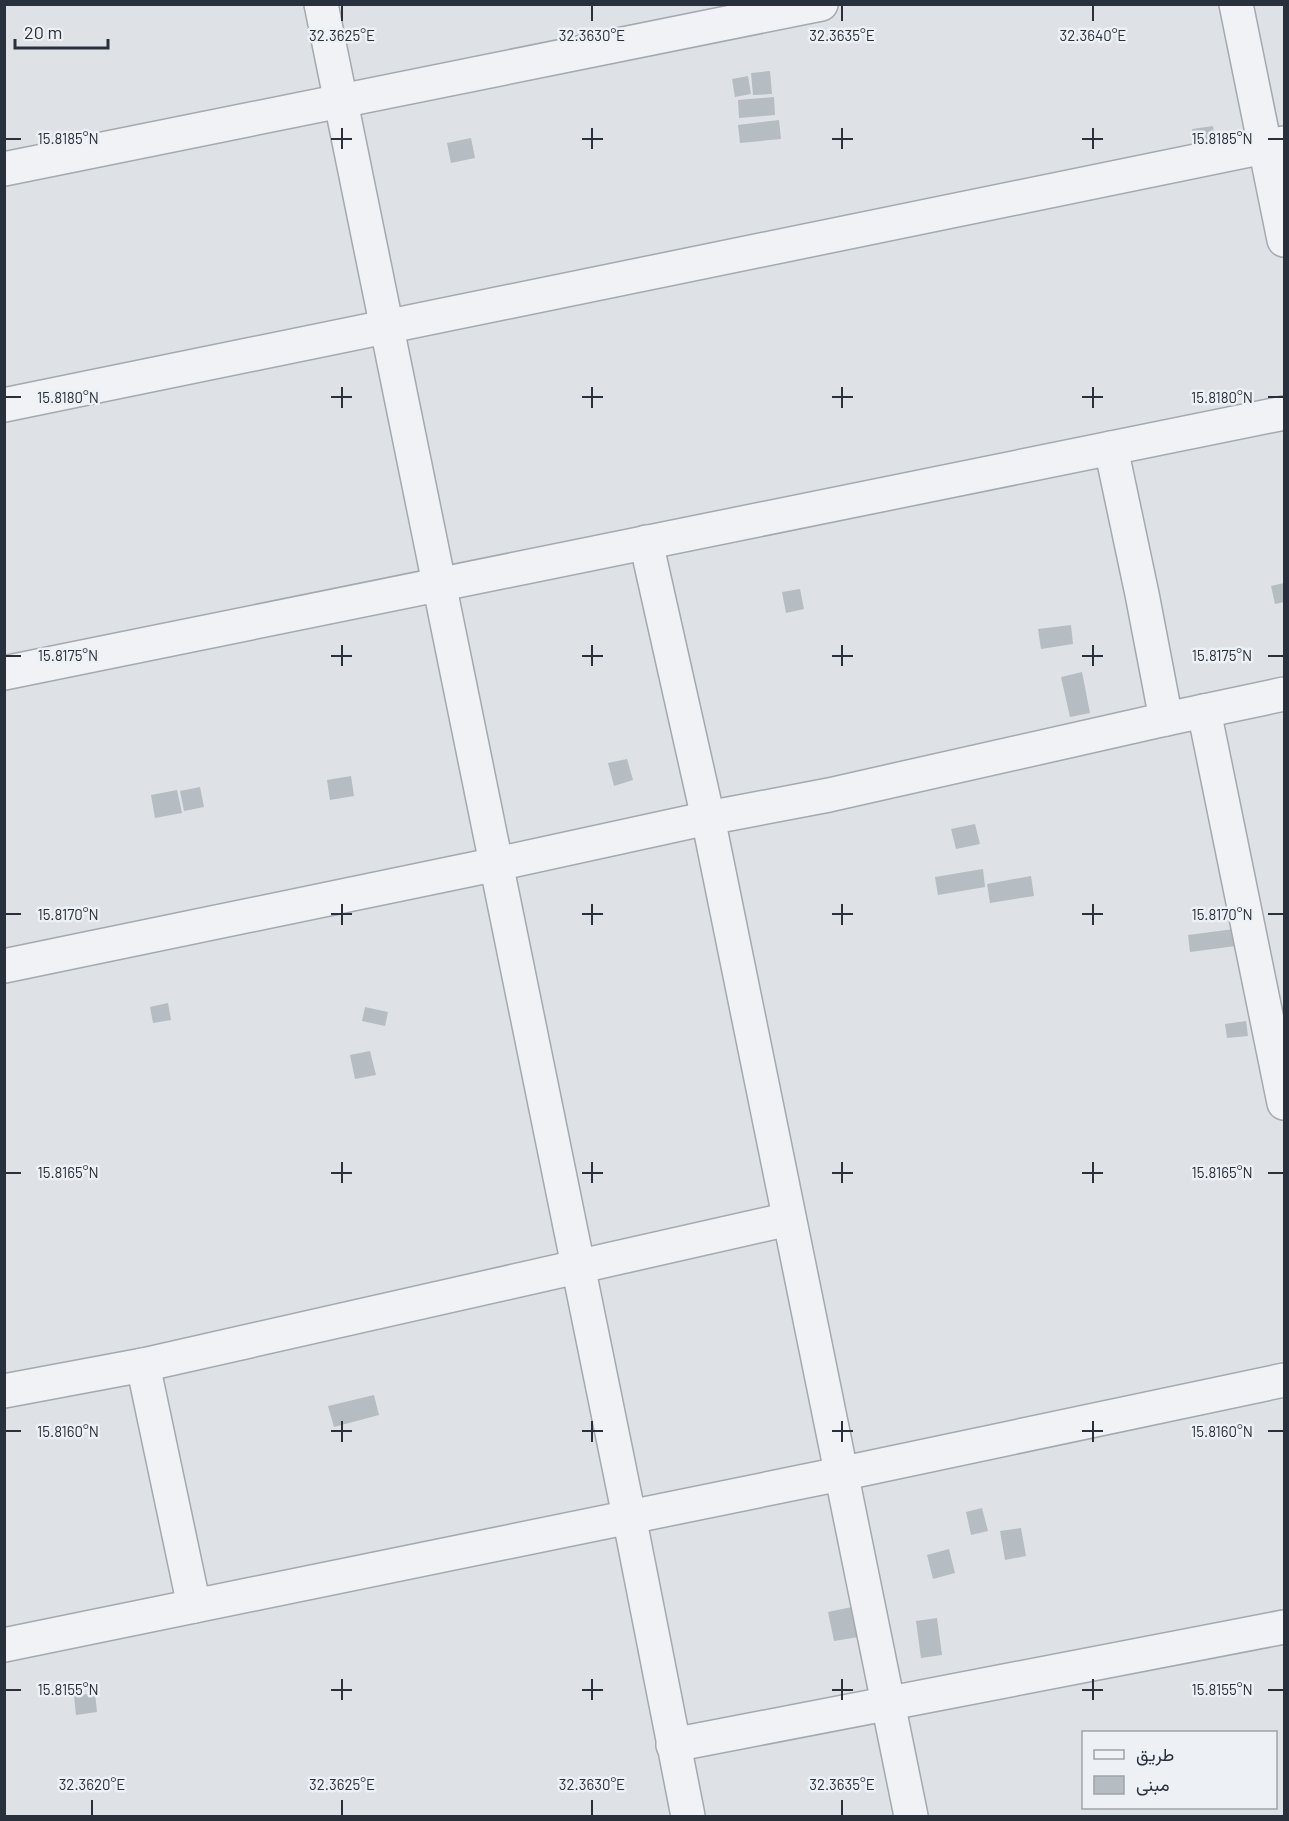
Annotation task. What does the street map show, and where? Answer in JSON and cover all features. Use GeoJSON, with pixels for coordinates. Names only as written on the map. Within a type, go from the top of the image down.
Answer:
{"type":"FeatureCollection","features":[{"type":"Feature","properties":{"kind":"street"},"geometry":{"type":"LineString","coordinates":[[321,4],[441,585],[688,1816]]}},
{"type":"Feature","properties":{"kind":"street"},"geometry":{"type":"LineString","coordinates":[[4,169],[821,4]]}},
{"type":"Feature","properties":{"kind":"street"},"geometry":{"type":"LineString","coordinates":[[1236,4],[1275,145],[1284,240]]}},
{"type":"Feature","properties":{"kind":"street"},"geometry":{"type":"LineString","coordinates":[[4,405],[1275,145]]}},
{"type":"Feature","properties":{"kind":"street"},"geometry":{"type":"LineString","coordinates":[[4,673],[1284,413]]}},
{"type":"Feature","properties":{"kind":"street"},"geometry":{"type":"LineString","coordinates":[[1111,448],[1166,719]]}},
{"type":"Feature","properties":{"kind":"street"},"geometry":{"type":"LineString","coordinates":[[646,542],[708,818],[911,1816]]}},
{"type":"Feature","properties":{"kind":"street"},"geometry":{"type":"LineString","coordinates":[[4,966],[708,818],[830,795],[1284,694]]}},
{"type":"Feature","properties":{"kind":"street"},"geometry":{"type":"LineString","coordinates":[[1204,711],[1284,1103]]}},
{"type":"Feature","properties":{"kind":"street"},"geometry":{"type":"LineString","coordinates":[[4,1391],[143,1365],[789,1219]]}},
{"type":"Feature","properties":{"kind":"street"},"geometry":{"type":"LineString","coordinates":[[143,1365],[194,1606]]}},
{"type":"Feature","properties":{"kind":"street"},"geometry":{"type":"LineString","coordinates":[[4,1645],[840,1474],[1284,1380]]}},
{"type":"Feature","properties":{"kind":"street"},"geometry":{"type":"LineString","coordinates":[[673,1745],[1284,1627]]}},
{"type":"Feature","properties":{"kind":"building"},"geometry":{"type":"Polygon","coordinates":[[[770,71],[772,94],[753,95],[751,73],[770,71]]]}},
{"type":"Feature","properties":{"kind":"building"},"geometry":{"type":"Polygon","coordinates":[[[748,76],[751,94],[735,97],[732,79],[748,76]]]}},
{"type":"Feature","properties":{"kind":"building"},"geometry":{"type":"Polygon","coordinates":[[[774,97],[775,115],[739,118],[738,100],[774,97]]]}},
{"type":"Feature","properties":{"kind":"building"},"geometry":{"type":"Polygon","coordinates":[[[779,120],[781,139],[740,143],[738,125],[779,120]]]}},
{"type":"Feature","properties":{"kind":"building"},"geometry":{"type":"Polygon","coordinates":[[[1213,126],[1216,146],[1196,149],[1192,129],[1213,126]]]}},
{"type":"Feature","properties":{"kind":"building"},"geometry":{"type":"Polygon","coordinates":[[[471,138],[475,158],[451,163],[447,143],[471,138]]]}},
{"type":"Feature","properties":{"kind":"building"},"geometry":{"type":"Polygon","coordinates":[[[1284,583],[1284,602],[1275,604],[1271,586],[1284,583]]]}},
{"type":"Feature","properties":{"kind":"building"},"geometry":{"type":"Polygon","coordinates":[[[800,589],[804,609],[786,613],[782,592],[800,589]]]}},
{"type":"Feature","properties":{"kind":"building"},"geometry":{"type":"Polygon","coordinates":[[[1071,625],[1073,644],[1041,649],[1038,629],[1071,625]]]}},
{"type":"Feature","properties":{"kind":"building"},"geometry":{"type":"Polygon","coordinates":[[[1082,672],[1090,713],[1070,717],[1061,677],[1082,672]]]}},
{"type":"Feature","properties":{"kind":"building"},"geometry":{"type":"Polygon","coordinates":[[[627,759],[633,780],[614,786],[608,763],[627,759]]]}},
{"type":"Feature","properties":{"kind":"building"},"geometry":{"type":"Polygon","coordinates":[[[351,776],[354,796],[330,800],[327,780],[351,776]]]}},
{"type":"Feature","properties":{"kind":"building"},"geometry":{"type":"Polygon","coordinates":[[[200,787],[204,807],[184,811],[180,791],[200,787]]]}},
{"type":"Feature","properties":{"kind":"building"},"geometry":{"type":"Polygon","coordinates":[[[177,790],[182,813],[155,818],[151,795],[177,790]]]}},
{"type":"Feature","properties":{"kind":"building"},"geometry":{"type":"Polygon","coordinates":[[[975,824],[980,844],[956,849],[951,829],[975,824]]]}},
{"type":"Feature","properties":{"kind":"building"},"geometry":{"type":"Polygon","coordinates":[[[983,869],[985,887],[938,895],[935,877],[983,869]]]}},
{"type":"Feature","properties":{"kind":"building"},"geometry":{"type":"Polygon","coordinates":[[[1031,876],[1034,896],[990,903],[987,884],[1031,876]]]}},
{"type":"Feature","properties":{"kind":"building"},"geometry":{"type":"Polygon","coordinates":[[[1234,929],[1236,946],[1190,952],[1188,935],[1234,929]]]}},
{"type":"Feature","properties":{"kind":"building"},"geometry":{"type":"Polygon","coordinates":[[[168,1003],[171,1020],[153,1023],[150,1007],[168,1003]]]}},
{"type":"Feature","properties":{"kind":"building"},"geometry":{"type":"Polygon","coordinates":[[[365,1007],[388,1012],[385,1026],[362,1021],[365,1007]]]}},
{"type":"Feature","properties":{"kind":"building"},"geometry":{"type":"Polygon","coordinates":[[[1246,1021],[1248,1036],[1227,1038],[1225,1024],[1246,1021]]]}},
{"type":"Feature","properties":{"kind":"building"},"geometry":{"type":"Polygon","coordinates":[[[370,1051],[376,1075],[355,1079],[350,1055],[370,1051]]]}},
{"type":"Feature","properties":{"kind":"building"},"geometry":{"type":"Polygon","coordinates":[[[374,1395],[379,1415],[334,1427],[328,1406],[374,1395]]]}},
{"type":"Feature","properties":{"kind":"building"},"geometry":{"type":"Polygon","coordinates":[[[982,1508],[988,1531],[971,1535],[966,1512],[982,1508]]]}},
{"type":"Feature","properties":{"kind":"building"},"geometry":{"type":"Polygon","coordinates":[[[1021,1528],[1026,1556],[1005,1560],[1000,1531],[1021,1528]]]}},
{"type":"Feature","properties":{"kind":"building"},"geometry":{"type":"Polygon","coordinates":[[[949,1549],[955,1573],[933,1579],[927,1555],[949,1549]]]}},
{"type":"Feature","properties":{"kind":"building"},"geometry":{"type":"Polygon","coordinates":[[[852,1607],[859,1637],[834,1641],[828,1612],[852,1607]]]}},
{"type":"Feature","properties":{"kind":"building"},"geometry":{"type":"Polygon","coordinates":[[[937,1618],[942,1655],[921,1658],[916,1621],[937,1618]]]}},
{"type":"Feature","properties":{"kind":"building"},"geometry":{"type":"Polygon","coordinates":[[[95,1693],[97,1712],[76,1715],[74,1696],[95,1693]]]}}]}
